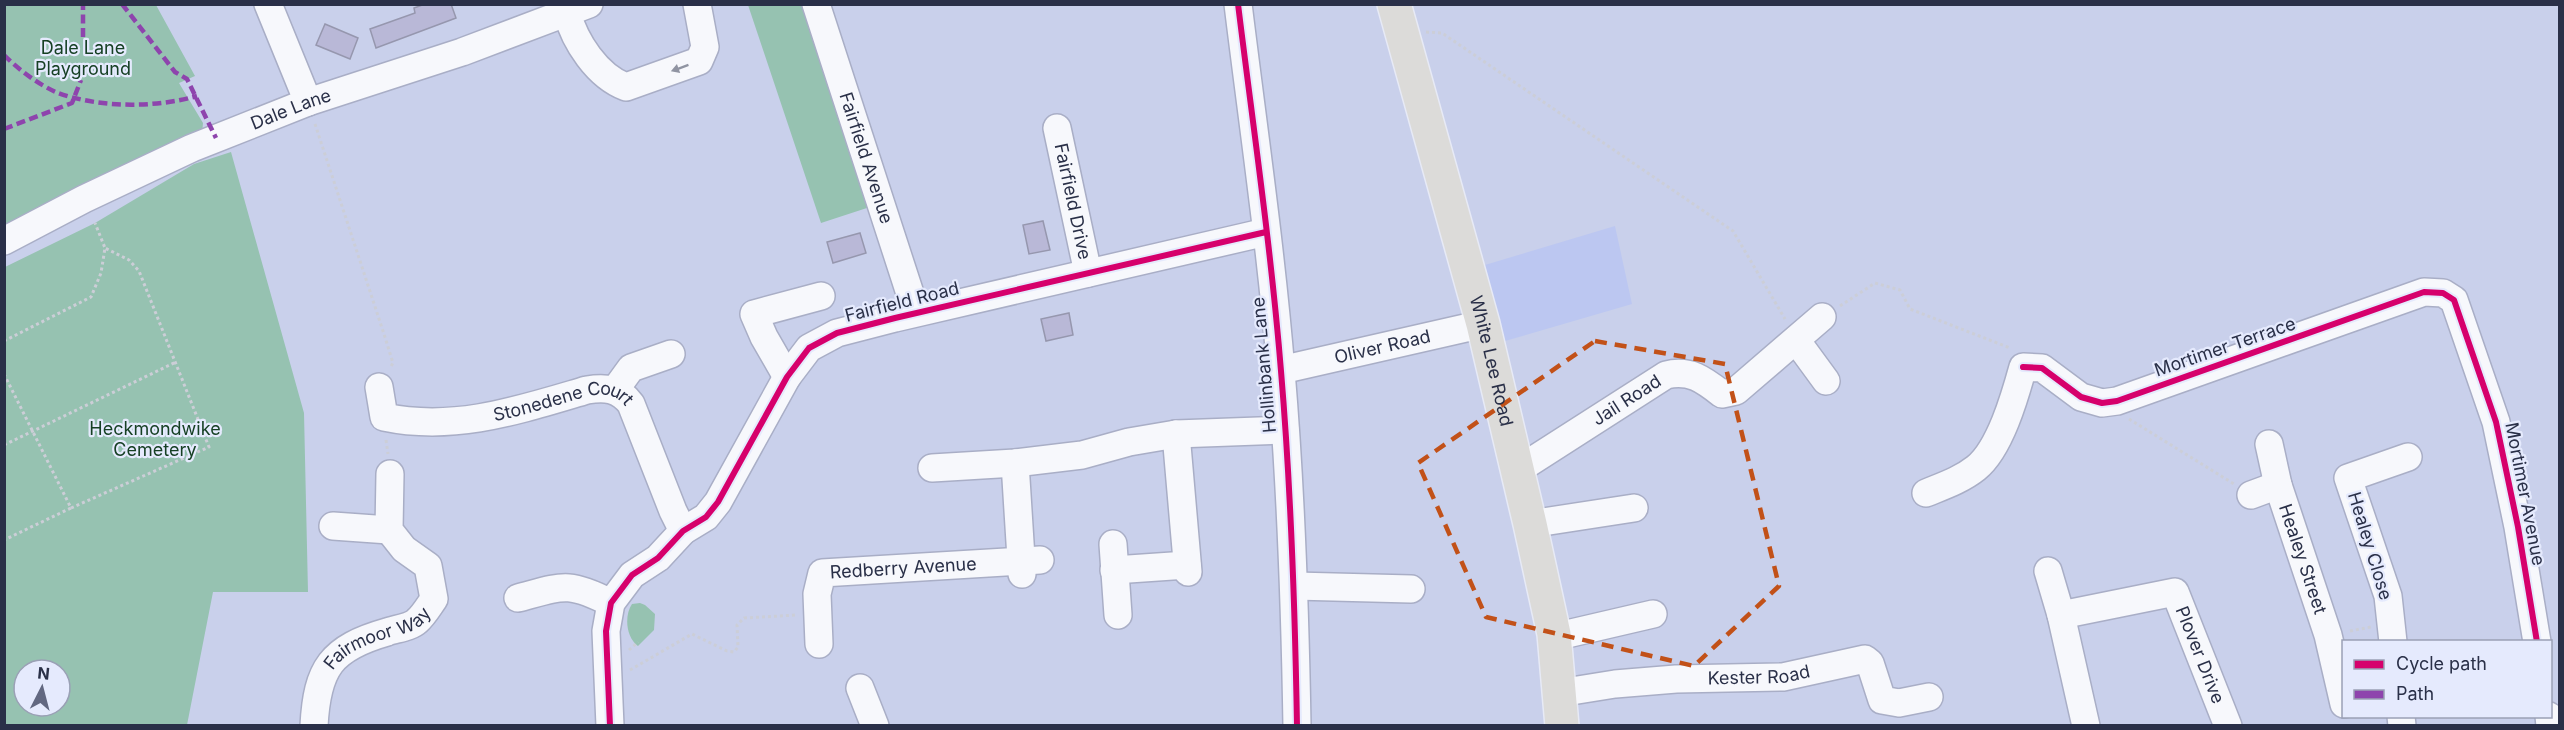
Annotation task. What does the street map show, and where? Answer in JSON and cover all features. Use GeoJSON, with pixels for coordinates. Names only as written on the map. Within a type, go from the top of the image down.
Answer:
{"type":"FeatureCollection","features":[{"type":"Feature","properties":{"kind":"main road","name":"White Lee Road"},"geometry":{"type":"LineString","coordinates":[[1397,17],[1484,324],[1518,470],[1554,637],[1562,726]]}},
{"type":"Feature","properties":{"kind":"street"},"geometry":{"type":"LineString","coordinates":[[268,4],[308,102]]}},
{"type":"Feature","properties":{"kind":"street"},"geometry":{"type":"LineString","coordinates":[[578,9],[579,43],[611,81],[626,87],[699,61],[705,47],[697,4]]}},
{"type":"Feature","properties":{"kind":"street","name":"Fairfield Avenue"},"geometry":{"type":"LineString","coordinates":[[816,4],[916,312]]}},
{"type":"Feature","properties":{"kind":"street","name":"Hollinbank Lane"},"geometry":{"type":"LineString","coordinates":[[1238,4],[1281,370],[1295,586],[1297,726]]}},
{"type":"Feature","properties":{"kind":"street","name":"Dale Lane"},"geometry":{"type":"LineString","coordinates":[[4,241],[84,199],[192,148],[308,102],[462,52],[578,9]]}},
{"type":"Feature","properties":{"kind":"street","name":"Fairfield Drive"},"geometry":{"type":"LineString","coordinates":[[1057,128],[1088,273]]}},
{"type":"Feature","properties":{"kind":"street","name":"Fairfield Road"},"geometry":{"type":"LineString","coordinates":[[607,725],[606,632],[611,603],[620,588],[632,575],[658,558],[683,531],[705,516],[718,502],[787,377],[809,348],[837,333],[916,312],[1266,232]]}},
{"type":"Feature","properties":{"kind":"street","name":"Mortimer Terrace"},"geometry":{"type":"LineString","coordinates":[[2102,403],[2117,401],[2424,292],[2443,293]]}},
{"type":"Feature","properties":{"kind":"street","name":"Mortimer Avenue"},"geometry":{"type":"LineString","coordinates":[[2443,293],[2454,300],[2496,422],[2518,527],[2537,640]]}},
{"type":"Feature","properties":{"kind":"street"},"geometry":{"type":"LineString","coordinates":[[787,377],[764,337],[754,314],[821,296]]}},
{"type":"Feature","properties":{"kind":"street","name":"Jail Road"},"geometry":{"type":"LineString","coordinates":[[1518,470],[1666,375],[1687,372],[1700,377],[1722,393],[1736,391],[1792,333],[1822,317]]}},
{"type":"Feature","properties":{"kind":"street","name":"Oliver Road"},"geometry":{"type":"LineString","coordinates":[[1281,370],[1484,324]]}},
{"type":"Feature","properties":{"kind":"street"},"geometry":{"type":"LineString","coordinates":[[1792,333],[1826,381]]}},
{"type":"Feature","properties":{"kind":"street"},"geometry":{"type":"LineString","coordinates":[[615,390],[631,368],[671,354]]}},
{"type":"Feature","properties":{"kind":"street"},"geometry":{"type":"LineString","coordinates":[[1926,494],[1966,476],[1979,466],[2008,416],[2023,367],[2042,368],[2081,398],[2102,403]]}},
{"type":"Feature","properties":{"kind":"street"},"geometry":{"type":"LineString","coordinates":[[379,387],[384,417]]}},
{"type":"Feature","properties":{"kind":"street","name":"Stonedene Court"},"geometry":{"type":"LineString","coordinates":[[384,417],[412,423],[492,418],[587,390],[601,387],[615,390],[625,395],[631,404],[683,531]]}},
{"type":"Feature","properties":{"kind":"street"},"geometry":{"type":"LineString","coordinates":[[932,468],[1015,463],[1082,455],[1129,442],[1176,434],[1285,430]]}},
{"type":"Feature","properties":{"kind":"street"},"geometry":{"type":"LineString","coordinates":[[1114,570],[1188,568],[1176,434]]}},
{"type":"Feature","properties":{"kind":"street","name":"Healey Street"},"geometry":{"type":"LineString","coordinates":[[2269,444],[2278,485],[2328,635],[2342,699]]}},
{"type":"Feature","properties":{"kind":"street","name":"Healey Close"},"geometry":{"type":"LineString","coordinates":[[2392,632],[2388,596],[2348,478],[2408,457]]}},
{"type":"Feature","properties":{"kind":"street","name":"Redberry Avenue"},"geometry":{"type":"LineString","coordinates":[[819,644],[817,594],[822,573],[1028,565],[1015,463]]}},
{"type":"Feature","properties":{"kind":"street"},"geometry":{"type":"LineString","coordinates":[[333,526],[389,531],[390,474]]}},
{"type":"Feature","properties":{"kind":"street","name":"Healey Street"},"geometry":{"type":"LineString","coordinates":[[2251,495],[2278,485]]}},
{"type":"Feature","properties":{"kind":"street"},"geometry":{"type":"LineString","coordinates":[[1530,524],[1634,508]]}},
{"type":"Feature","properties":{"kind":"street","name":"Fairmoor Way"},"geometry":{"type":"LineString","coordinates":[[314,726],[315,704],[324,669],[343,649],[374,635],[416,623],[434,598],[428,566],[404,549],[389,531]]}},
{"type":"Feature","properties":{"kind":"street"},"geometry":{"type":"LineString","coordinates":[[1113,544],[1118,615]]}},
{"type":"Feature","properties":{"kind":"street"},"geometry":{"type":"LineString","coordinates":[[2048,571],[2061,615],[2086,726]]}},
{"type":"Feature","properties":{"kind":"street"},"geometry":{"type":"LineString","coordinates":[[1295,586],[1412,589]]}},
{"type":"Feature","properties":{"kind":"street"},"geometry":{"type":"LineString","coordinates":[[518,598],[564,587],[574,587],[611,603]]}},
{"type":"Feature","properties":{"kind":"street","name":"Plover Drive"},"geometry":{"type":"LineString","coordinates":[[2061,615],[2175,592],[2228,726]]}},
{"type":"Feature","properties":{"kind":"street"},"geometry":{"type":"LineString","coordinates":[[1554,637],[1653,614]]}},
{"type":"Feature","properties":{"kind":"street","name":"Kester Road"},"geometry":{"type":"LineString","coordinates":[[1559,693],[1615,684],[1676,678],[1783,677],[1865,659],[1870,663],[1882,700],[1899,703],[1929,697]]}},
{"type":"Feature","properties":{"kind":"street"},"geometry":{"type":"LineString","coordinates":[[860,688],[875,726]]}},
{"type":"Feature","properties":{"kind":"path"},"geometry":{"type":"LineString","coordinates":[[1397,17],[1442,33],[1733,231],[1792,333]]}},
{"type":"Feature","properties":{"kind":"path"},"geometry":{"type":"LineString","coordinates":[[308,102],[393,363],[379,387]]}},
{"type":"Feature","properties":{"kind":"path"},"geometry":{"type":"LineString","coordinates":[[4,341],[91,297],[101,273],[105,248],[95,223]]}},
{"type":"Feature","properties":{"kind":"path"},"geometry":{"type":"LineString","coordinates":[[4,540],[209,447],[139,271],[129,260],[105,248]]}},
{"type":"Feature","properties":{"kind":"path"},"geometry":{"type":"LineString","coordinates":[[1822,317],[1875,283],[1900,290],[1910,309],[2019,352],[2023,367]]}},
{"type":"Feature","properties":{"kind":"path"},"geometry":{"type":"LineString","coordinates":[[4,445],[176,362]]}},
{"type":"Feature","properties":{"kind":"path"},"geometry":{"type":"LineString","coordinates":[[4,374],[71,508]]}},
{"type":"Feature","properties":{"kind":"path"},"geometry":{"type":"LineString","coordinates":[[2102,403],[2251,495]]}},
{"type":"Feature","properties":{"kind":"path"},"geometry":{"type":"LineString","coordinates":[[384,417],[390,474]]}},
{"type":"Feature","properties":{"kind":"path"},"geometry":{"type":"LineString","coordinates":[[608,677],[623,674],[692,634],[734,652],[738,647],[737,626],[744,618],[817,614]]}},
{"type":"Feature","properties":{"kind":"path"},"geometry":{"type":"LineString","coordinates":[[2328,635],[2392,632]]}},
{"type":"Feature","properties":{"kind":"highlighted area"},"geometry":{"type":"Polygon","coordinates":[[[1595,341],[1725,364],[1779,586],[1694,666],[1486,617],[1418,463],[1595,341]]]}},
{"type":"Feature","properties":{"kind":"shaded area"},"geometry":{"type":"Polygon","coordinates":[[[1615,226],[1632,304],[1505,341],[1485,265],[1615,226]]]}},
{"type":"Feature","properties":{"kind":"green space","name":"Dale Lane Playground"},"geometry":{"type":"Polygon","coordinates":[[[5,5],[156,5],[195,76],[179,83],[203,123],[202,134],[5,232],[5,5]]]}},
{"type":"Feature","properties":{"kind":"green space"},"geometry":{"type":"Polygon","coordinates":[[[748,5],[810,5],[873,206],[821,223],[748,5]]]}},
{"type":"Feature","properties":{"kind":"green space","name":"Heckmondwike Cemetery"},"geometry":{"type":"Polygon","coordinates":[[[231,152],[304,413],[308,592],[213,592],[187,725],[5,725],[5,267],[95,223],[194,164],[231,152]]]}},
{"type":"Feature","properties":{"kind":"green space"},"geometry":{"type":"Polygon","coordinates":[[[640,603],[655,614],[654,630],[638,646],[631,637],[627,620],[632,604],[640,603]]]}},
{"type":"Feature","properties":{"kind":"building"},"geometry":{"type":"Polygon","coordinates":[[[425,4],[451,4],[456,18],[376,48],[370,29],[415,13],[414,8],[425,4]]]}},
{"type":"Feature","properties":{"kind":"building"},"geometry":{"type":"Polygon","coordinates":[[[325,24],[358,38],[350,59],[316,45],[325,24]]]}},
{"type":"Feature","properties":{"kind":"building"},"geometry":{"type":"Polygon","coordinates":[[[1043,221],[1050,250],[1029,254],[1023,225],[1043,221]]]}},
{"type":"Feature","properties":{"kind":"building"},"geometry":{"type":"Polygon","coordinates":[[[860,233],[866,253],[833,263],[827,242],[860,233]]]}},
{"type":"Feature","properties":{"kind":"building"},"geometry":{"type":"Polygon","coordinates":[[[1069,313],[1073,335],[1046,341],[1041,319],[1069,313]]]}},
{"type":"Feature","properties":{"kind":"marked path"},"geometry":{"type":"LineString","coordinates":[[83,4],[83,37]]}},
{"type":"Feature","properties":{"kind":"marked path"},"geometry":{"type":"LineString","coordinates":[[122,4],[175,72],[187,79],[216,138]]}},
{"type":"Feature","properties":{"kind":"marked path"},"geometry":{"type":"LineString","coordinates":[[4,55],[44,86],[74,98],[128,105],[163,103],[197,96]]}},
{"type":"Feature","properties":{"kind":"marked path"},"geometry":{"type":"LineString","coordinates":[[4,129],[72,103],[81,80]]}},
{"type":"Feature","properties":{"kind":"cycle path"},"geometry":{"type":"LineString","coordinates":[[1238,4],[1267,233],[1281,371],[1292,548],[1297,726]]}},
{"type":"Feature","properties":{"kind":"cycle path"},"geometry":{"type":"LineString","coordinates":[[610,726],[606,631],[611,603],[632,575],[658,558],[683,531],[706,517],[718,502],[787,377],[809,348],[837,333],[895,318],[1266,232]]}},
{"type":"Feature","properties":{"kind":"cycle path"},"geometry":{"type":"LineString","coordinates":[[2023,367],[2042,368],[2081,397],[2102,403],[2117,401],[2424,292],[2443,293],[2454,300],[2496,422],[2518,527],[2537,640]]}}]}
